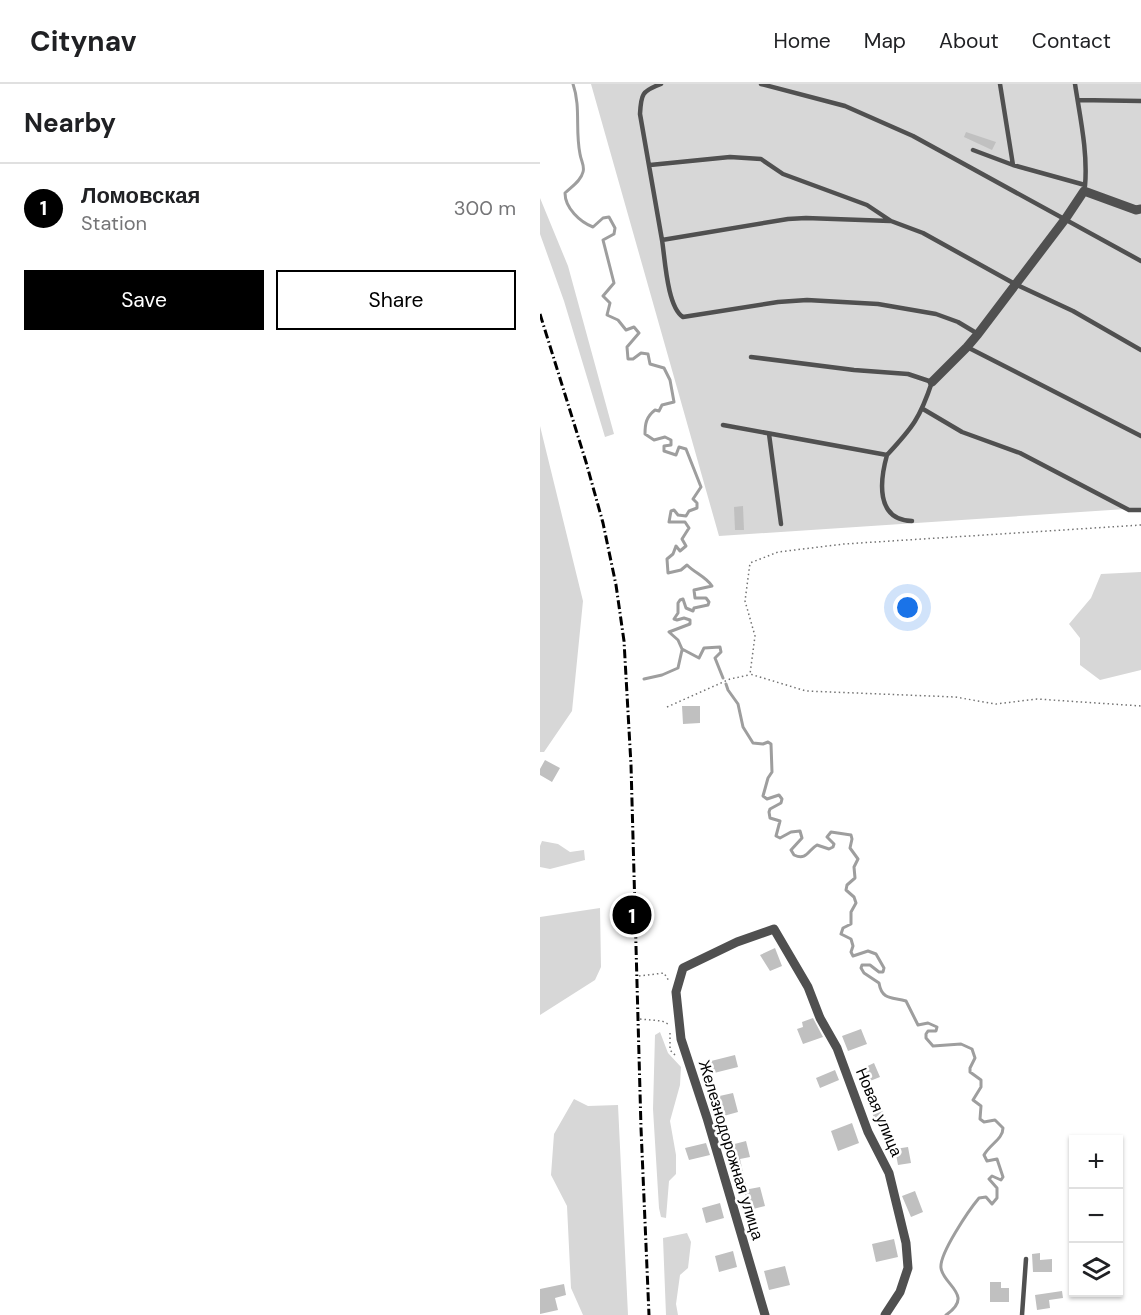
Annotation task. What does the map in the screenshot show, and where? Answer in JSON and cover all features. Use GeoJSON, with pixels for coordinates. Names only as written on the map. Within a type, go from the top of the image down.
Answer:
{"type":"FeatureCollection","features":[{"type":"Feature","properties":{"kind":"street"},"geometry":{"type":"LineString","coordinates":[[932,382],[978,334],[1066,218],[1084,188],[1136,210],[1141,209]]}},
{"type":"Feature","properties":{"kind":"street","name":"Железнодорожная улица"},"geometry":{"type":"LineString","coordinates":[[765,1315],[707,1118],[681,1039],[676,992],[684,968],[737,942],[774,929]]}},
{"type":"Feature","properties":{"kind":"street","name":"Новая улица"},"geometry":{"type":"LineString","coordinates":[[774,929],[808,987],[820,1018],[837,1048],[868,1132],[889,1173],[906,1243],[908,1268],[900,1292],[885,1315]]}},
{"type":"Feature","properties":{"kind":"lane"},"geometry":{"type":"LineString","coordinates":[[661,84],[647,89],[641,97],[640,114],[667,278],[675,309],[683,317],[778,302],[807,300],[878,304],[936,314],[958,322],[978,334]]}},
{"type":"Feature","properties":{"kind":"lane"},"geometry":{"type":"LineString","coordinates":[[761,84],[845,106],[913,136],[1141,261]]}},
{"type":"Feature","properties":{"kind":"lane"},"geometry":{"type":"LineString","coordinates":[[1000,84],[1013,165]]}},
{"type":"Feature","properties":{"kind":"lane"},"geometry":{"type":"LineString","coordinates":[[973,150],[1084,188],[1086,173],[1075,84]]}},
{"type":"Feature","properties":{"kind":"lane"},"geometry":{"type":"LineString","coordinates":[[1078,100],[1141,101]]}},
{"type":"Feature","properties":{"kind":"lane"},"geometry":{"type":"LineString","coordinates":[[650,165],[730,157],[760,159],[783,174],[867,206],[891,220],[923,233],[1015,284],[1073,311],[1141,350]]}},
{"type":"Feature","properties":{"kind":"lane"},"geometry":{"type":"LineString","coordinates":[[662,240],[788,219],[891,220]]}},
{"type":"Feature","properties":{"kind":"lane"},"geometry":{"type":"LineString","coordinates":[[967,347],[1141,436]]}},
{"type":"Feature","properties":{"kind":"lane"},"geometry":{"type":"LineString","coordinates":[[751,357],[854,370],[908,374],[932,382],[923,409],[912,429],[887,455],[881,482],[886,506],[894,517],[912,521]]}},
{"type":"Feature","properties":{"kind":"lane"},"geometry":{"type":"LineString","coordinates":[[923,409],[962,432],[1020,453],[1129,510],[1141,510]]}},
{"type":"Feature","properties":{"kind":"lane"},"geometry":{"type":"LineString","coordinates":[[723,425],[887,455]]}},
{"type":"Feature","properties":{"kind":"lane"},"geometry":{"type":"LineString","coordinates":[[769,434],[782,524]]}},
{"type":"Feature","properties":{"kind":"lane"},"geometry":{"type":"LineString","coordinates":[[1022,1315],[1026,1260]]}},
{"type":"Feature","properties":{"kind":"path"},"geometry":{"type":"LineString","coordinates":[[750,674],[755,636],[745,601],[750,563],[778,552],[844,544],[1141,525]]}},
{"type":"Feature","properties":{"kind":"path"},"geometry":{"type":"LineString","coordinates":[[667,707],[730,679],[750,674],[806,691],[955,697],[996,704],[1037,699],[1141,706]]}},
{"type":"Feature","properties":{"kind":"path"},"geometry":{"type":"LineString","coordinates":[[639,976],[664,973]]}},
{"type":"Feature","properties":{"kind":"path"},"geometry":{"type":"LineString","coordinates":[[640,1019],[662,1021]]}},
{"type":"Feature","properties":{"kind":"shaded area"},"geometry":{"type":"Polygon","coordinates":[[[591,84],[1141,84],[1141,508],[719,536],[591,84]]]}},
{"type":"Feature","properties":{"kind":"shaded area"},"geometry":{"type":"Polygon","coordinates":[[[540,198],[568,266],[614,434],[605,437],[564,301],[540,234],[540,198]]]}},
{"type":"Feature","properties":{"kind":"shaded area"},"geometry":{"type":"Polygon","coordinates":[[[540,426],[583,601],[572,711],[544,752],[540,752],[540,426]]]}},
{"type":"Feature","properties":{"kind":"shaded area"},"geometry":{"type":"Polygon","coordinates":[[[1141,572],[1141,670],[1100,680],[1080,665],[1080,638],[1069,624],[1091,598],[1101,574],[1141,572]]]}},
{"type":"Feature","properties":{"kind":"shaded area"},"geometry":{"type":"Polygon","coordinates":[[[542,841],[558,844],[570,852],[584,850],[585,860],[550,869],[540,867],[542,841]]]}},
{"type":"Feature","properties":{"kind":"shaded area"},"geometry":{"type":"Polygon","coordinates":[[[600,908],[601,967],[595,980],[540,1015],[540,917],[600,908]]]}},
{"type":"Feature","properties":{"kind":"shaded area"},"geometry":{"type":"Polygon","coordinates":[[[660,1032],[668,1053],[681,1067],[680,1085],[670,1121],[676,1155],[676,1174],[669,1181],[666,1218],[661,1217],[659,1208],[653,1109],[655,1035],[660,1032]]]}},
{"type":"Feature","properties":{"kind":"shaded area"},"geometry":{"type":"Polygon","coordinates":[[[574,1099],[588,1106],[618,1105],[628,1315],[583,1315],[571,1288],[567,1206],[551,1175],[554,1134],[574,1099]]]}},
{"type":"Feature","properties":{"kind":"shaded area"},"geometry":{"type":"Polygon","coordinates":[[[687,1233],[691,1242],[688,1268],[680,1275],[676,1304],[678,1315],[666,1315],[663,1238],[687,1233]]]}},
{"type":"Feature","properties":{"kind":"building"},"geometry":{"type":"Polygon","coordinates":[[[966,132],[996,142],[992,150],[964,137],[966,132]]]}},
{"type":"Feature","properties":{"kind":"building"},"geometry":{"type":"Polygon","coordinates":[[[743,506],[744,530],[735,530],[734,507],[743,506]]]}},
{"type":"Feature","properties":{"kind":"building"},"geometry":{"type":"Polygon","coordinates":[[[682,706],[700,706],[700,723],[683,724],[682,706]]]}},
{"type":"Feature","properties":{"kind":"building"},"geometry":{"type":"Polygon","coordinates":[[[545,760],[560,768],[552,782],[540,775],[540,769],[545,760]]]}},
{"type":"Feature","properties":{"kind":"building"},"geometry":{"type":"Polygon","coordinates":[[[775,948],[782,966],[770,971],[760,955],[775,948]]]}},
{"type":"Feature","properties":{"kind":"building"},"geometry":{"type":"Polygon","coordinates":[[[813,1018],[823,1037],[803,1044],[797,1029],[803,1027],[802,1022],[813,1018]]]}},
{"type":"Feature","properties":{"kind":"building"},"geometry":{"type":"Polygon","coordinates":[[[861,1029],[867,1044],[848,1051],[842,1036],[861,1029]]]}},
{"type":"Feature","properties":{"kind":"building"},"geometry":{"type":"Polygon","coordinates":[[[735,1055],[738,1067],[710,1074],[707,1062],[735,1055]]]}},
{"type":"Feature","properties":{"kind":"building"},"geometry":{"type":"Polygon","coordinates":[[[874,1063],[880,1077],[865,1083],[859,1070],[874,1063]]]}},
{"type":"Feature","properties":{"kind":"building"},"geometry":{"type":"Polygon","coordinates":[[[835,1070],[839,1080],[820,1088],[816,1078],[835,1070]]]}},
{"type":"Feature","properties":{"kind":"building"},"geometry":{"type":"Polygon","coordinates":[[[733,1093],[738,1112],[720,1117],[715,1097],[733,1093]]]}},
{"type":"Feature","properties":{"kind":"building"},"geometry":{"type":"Polygon","coordinates":[[[881,1106],[887,1122],[877,1126],[871,1110],[881,1106]]]}},
{"type":"Feature","properties":{"kind":"building"},"geometry":{"type":"Polygon","coordinates":[[[852,1123],[859,1143],[838,1151],[831,1131],[852,1123]]]}},
{"type":"Feature","properties":{"kind":"building"},"geometry":{"type":"Polygon","coordinates":[[[746,1141],[750,1157],[740,1159],[746,1185],[738,1187],[727,1146],[746,1141]]]}},
{"type":"Feature","properties":{"kind":"building"},"geometry":{"type":"Polygon","coordinates":[[[706,1143],[710,1155],[689,1160],[685,1148],[706,1143]]]}},
{"type":"Feature","properties":{"kind":"building"},"geometry":{"type":"Polygon","coordinates":[[[908,1147],[911,1163],[898,1165],[895,1149],[908,1147]]]}},
{"type":"Feature","properties":{"kind":"building"},"geometry":{"type":"Polygon","coordinates":[[[760,1187],[765,1206],[749,1210],[744,1190],[760,1187]]]}},
{"type":"Feature","properties":{"kind":"building"},"geometry":{"type":"Polygon","coordinates":[[[915,1191],[923,1212],[911,1217],[902,1196],[915,1191]]]}},
{"type":"Feature","properties":{"kind":"building"},"geometry":{"type":"Polygon","coordinates":[[[720,1203],[724,1218],[706,1223],[702,1208],[720,1203]]]}},
{"type":"Feature","properties":{"kind":"building"},"geometry":{"type":"Polygon","coordinates":[[[894,1239],[898,1257],[876,1262],[872,1244],[894,1239]]]}},
{"type":"Feature","properties":{"kind":"building"},"geometry":{"type":"Polygon","coordinates":[[[733,1251],[737,1267],[719,1272],[715,1256],[733,1251]]]}},
{"type":"Feature","properties":{"kind":"building"},"geometry":{"type":"Polygon","coordinates":[[[1040,1253],[1040,1260],[1052,1259],[1052,1272],[1033,1272],[1032,1254],[1040,1253]]]}},
{"type":"Feature","properties":{"kind":"building"},"geometry":{"type":"Polygon","coordinates":[[[785,1266],[790,1285],[769,1290],[764,1271],[785,1266]]]}},
{"type":"Feature","properties":{"kind":"building"},"geometry":{"type":"Polygon","coordinates":[[[990,1282],[1001,1282],[1001,1288],[1009,1288],[1009,1302],[990,1302],[990,1282]]]}},
{"type":"Feature","properties":{"kind":"building"},"geometry":{"type":"Polygon","coordinates":[[[564,1284],[566,1295],[555,1298],[558,1310],[540,1314],[540,1289],[564,1284]]]}},
{"type":"Feature","properties":{"kind":"building"},"geometry":{"type":"Polygon","coordinates":[[[1062,1291],[1063,1298],[1049,1300],[1050,1308],[1037,1310],[1035,1295],[1062,1291]]]}},
{"type":"Feature","properties":{"kind":"waterway"},"geometry":{"type":"LineString","coordinates":[[573,84],[577,101],[580,157],[583,170],[578,181],[565,193],[566,199],[574,214],[588,225],[593,227],[603,218],[609,217],[615,228],[614,234],[603,240],[614,283],[603,296],[610,303],[607,315],[618,320],[626,330],[634,327],[639,333],[627,347],[628,359],[633,359],[641,353],[648,354],[650,364],[664,368],[670,380],[674,402],[662,405],[659,411],[655,410],[650,415],[645,434],[654,440],[665,437],[671,440],[671,445],[664,446],[664,451],[676,455],[679,447],[686,449],[701,487],[693,499],[697,503],[697,508],[689,511],[686,516],[678,515],[674,510],[671,511],[669,522],[685,522],[689,528],[682,539],[686,546],[680,551],[676,546],[673,554],[667,559],[668,573],[681,570],[687,565],[710,583],[712,586],[694,590],[695,598],[706,598],[709,602],[708,605],[694,608],[693,611],[686,608],[683,599],[680,600],[678,613],[674,619],[684,618],[690,620],[690,624],[669,632],[678,640],[682,649],[699,658],[704,648],[720,647],[721,652],[715,658],[723,678]]}},
{"type":"Feature","properties":{"kind":"waterway"},"geometry":{"type":"LineString","coordinates":[[644,679],[678,668],[682,650]]}},
{"type":"Feature","properties":{"kind":"waterway"},"geometry":{"type":"LineString","coordinates":[[726,684],[738,704],[743,727],[753,743],[768,742],[771,744],[772,772],[763,796],[767,799],[779,795],[782,799],[781,803],[769,812],[770,818],[780,821],[776,836],[780,838],[791,832],[800,831],[802,838],[791,850],[794,855],[802,857],[817,845],[829,849],[833,847],[834,844],[827,837],[831,832],[851,835],[850,848],[858,859],[854,867],[855,878],[847,885],[846,890],[854,897],[856,903],[851,912],[851,924],[843,928],[841,934],[851,939],[853,956],[868,951],[876,954],[884,968],[883,972],[879,972],[870,965],[862,965],[861,968],[864,973],[879,983],[885,996],[906,1001],[918,1025],[928,1023],[937,1027],[936,1031],[928,1031],[926,1034],[926,1038],[933,1046],[961,1044],[972,1049],[975,1058],[970,1072],[981,1080],[981,1087],[973,1100],[981,1106],[980,1119],[984,1122],[995,1120],[1003,1128],[1001,1135],[984,1155],[987,1161],[997,1159],[1003,1177],[1001,1180],[992,1176],[989,1179],[997,1188],[997,1198],[992,1204],[986,1197],[979,1198],[956,1232],[942,1261],[943,1274],[958,1296],[958,1302],[946,1315]]}},
{"type":"Feature","properties":{"kind":"railway"},"geometry":{"type":"LineString","coordinates":[[540,314],[603,523],[616,585],[624,641],[631,765],[641,1128],[649,1315]]}},
{"type":"Feature","properties":{"kind":"place","name":"Ломовская"},"geometry":{"type":"Point","coordinates":[632,915]}}]}
